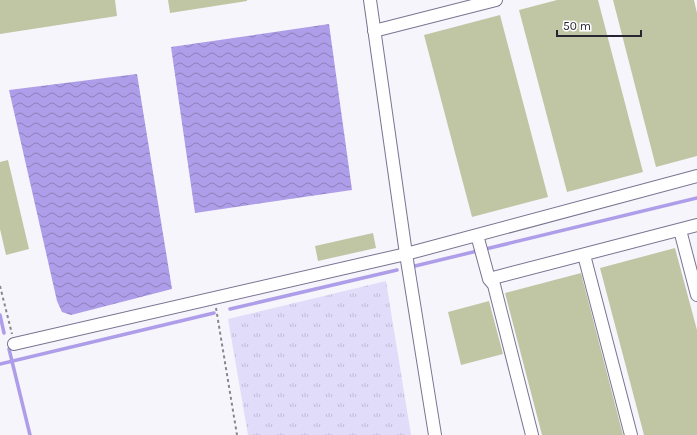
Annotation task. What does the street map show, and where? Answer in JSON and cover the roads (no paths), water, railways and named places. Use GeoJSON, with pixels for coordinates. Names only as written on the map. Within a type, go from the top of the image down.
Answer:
{"type":"FeatureCollection","features":[{"type":"Feature","properties":{"kind":"lane"},"geometry":{"type":"LineString","coordinates":[[370,0],[406,254],[435,435]]}},
{"type":"Feature","properties":{"kind":"lane"},"geometry":{"type":"LineString","coordinates":[[374,31],[496,0]]}},
{"type":"Feature","properties":{"kind":"lane"},"geometry":{"type":"LineString","coordinates":[[14,344],[406,254],[480,245],[697,176]]}},
{"type":"Feature","properties":{"kind":"lane"},"geometry":{"type":"LineString","coordinates":[[489,279],[697,225]]}},
{"type":"Feature","properties":{"kind":"lane"},"geometry":{"type":"LineString","coordinates":[[680,230],[697,295]]}},
{"type":"Feature","properties":{"kind":"lane"},"geometry":{"type":"LineString","coordinates":[[480,245],[489,279],[494,285],[532,435]]}},
{"type":"Feature","properties":{"kind":"lane"},"geometry":{"type":"LineString","coordinates":[[584,254],[631,435]]}},
{"type":"Feature","properties":{"kind":"water"},"geometry":{"type":"Polygon","coordinates":[[[329,24],[352,190],[195,213],[171,47],[329,24]]]}},
{"type":"Feature","properties":{"kind":"water"},"geometry":{"type":"Polygon","coordinates":[[[137,74],[172,289],[71,315],[62,312],[57,301],[9,90],[137,74]]]}},
{"type":"Feature","properties":{"kind":"waterway"},"geometry":{"type":"LineString","coordinates":[[415,266],[697,198]]}},
{"type":"Feature","properties":{"kind":"waterway"},"geometry":{"type":"LineString","coordinates":[[230,309],[397,270]]}},
{"type":"Feature","properties":{"kind":"waterway"},"geometry":{"type":"LineString","coordinates":[[0,364],[214,313]]}},
{"type":"Feature","properties":{"kind":"waterway"},"geometry":{"type":"LineString","coordinates":[[0,315],[4,333]]}},
{"type":"Feature","properties":{"kind":"waterway"},"geometry":{"type":"LineString","coordinates":[[9,349],[30,435]]}}]}
